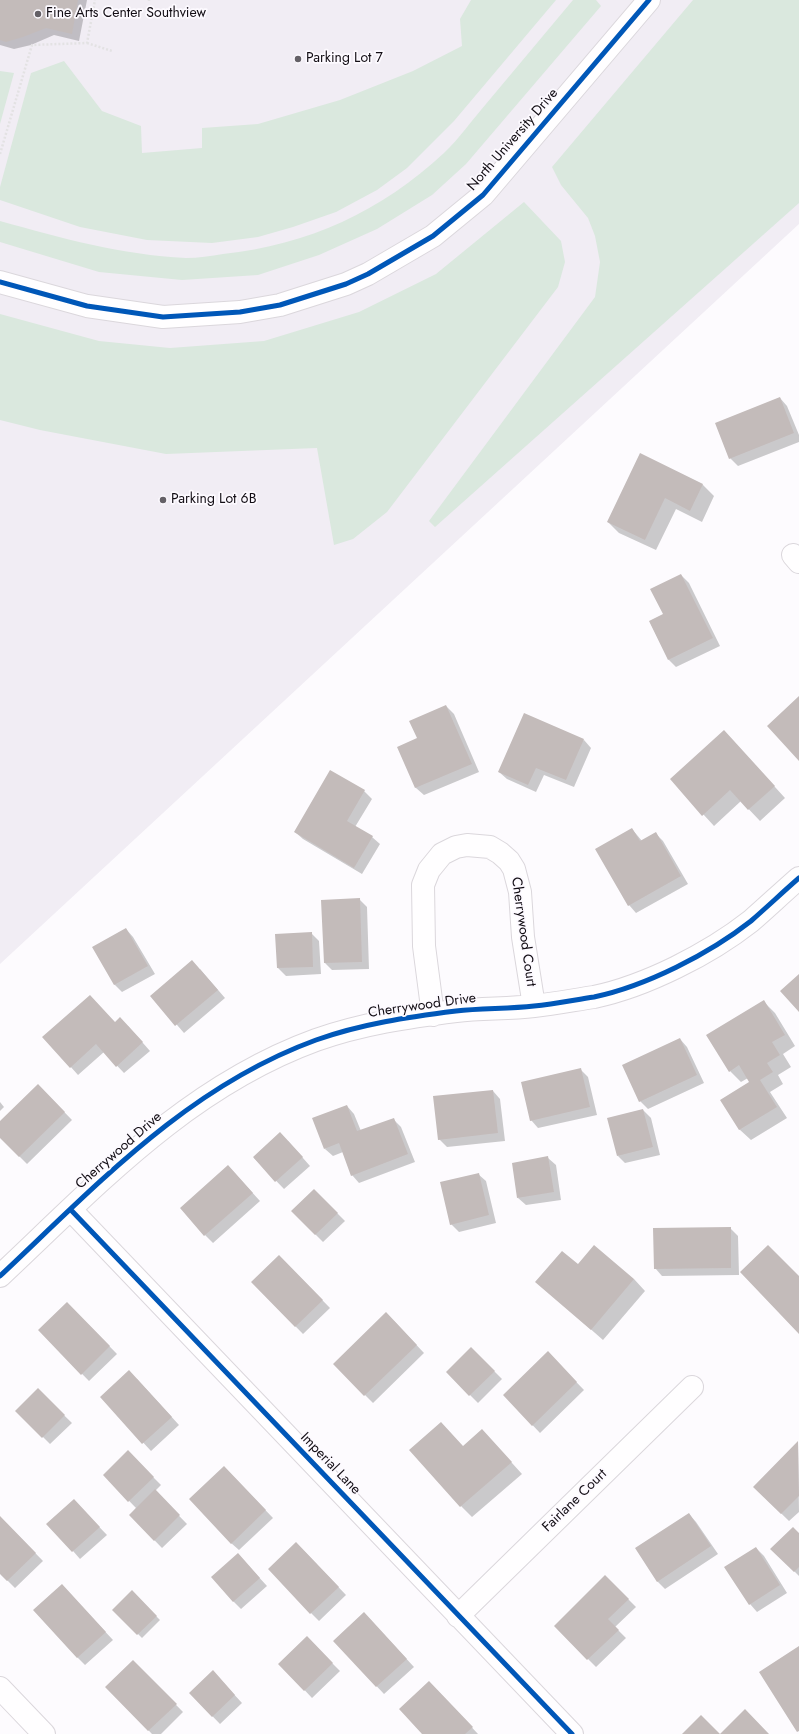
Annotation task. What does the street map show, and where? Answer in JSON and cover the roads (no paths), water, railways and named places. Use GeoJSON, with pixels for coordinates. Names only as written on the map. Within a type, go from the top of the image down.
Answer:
{"type":"FeatureCollection","features":[{"type":"Feature","properties":{"kind":"street","name":"North University Drive"},"geometry":{"type":"LineString","coordinates":[[0,282],[87,306],[163,317],[240,312],[280,305],[346,284],[368,274],[433,236],[483,195],[649,0]]}},
{"type":"Feature","properties":{"kind":"street","name":"Cherrywood Court"},"geometry":{"type":"LineString","coordinates":[[433,1015],[424,946],[423,885],[429,870],[442,854],[456,847],[467,845],[490,847],[509,861],[514,869],[520,892],[523,937],[534,1006]]}},
{"type":"Feature","properties":{"kind":"street","name":"Cherrywood Drive"},"geometry":{"type":"LineString","coordinates":[[0,1276],[130,1155],[180,1114],[216,1089],[268,1061],[316,1040],[369,1024],[457,1011],[534,1006],[596,996],[639,983],[671,970],[715,946],[750,921],[799,878]]}},
{"type":"Feature","properties":{"kind":"street","name":"Imperial Lane"},"geometry":{"type":"LineString","coordinates":[[71,1210],[572,1734]]}},
{"type":"Feature","properties":{"kind":"street","name":"Fairlane Court"},"geometry":{"type":"LineString","coordinates":[[458,1616],[692,1387]]}},
{"type":"Feature","properties":{"kind":"street"},"geometry":{"type":"LineString","coordinates":[[0,1688],[44,1734]]}},
{"type":"Feature","properties":{"kind":"place","name":"Fine Arts Center Southview"},"geometry":{"type":"Point","coordinates":[38,14]}},
{"type":"Feature","properties":{"kind":"place","name":"Parking Lot 7"},"geometry":{"type":"Point","coordinates":[298,59]}},
{"type":"Feature","properties":{"kind":"place","name":"Parking Lot 6B"},"geometry":{"type":"Point","coordinates":[163,500]}}]}
